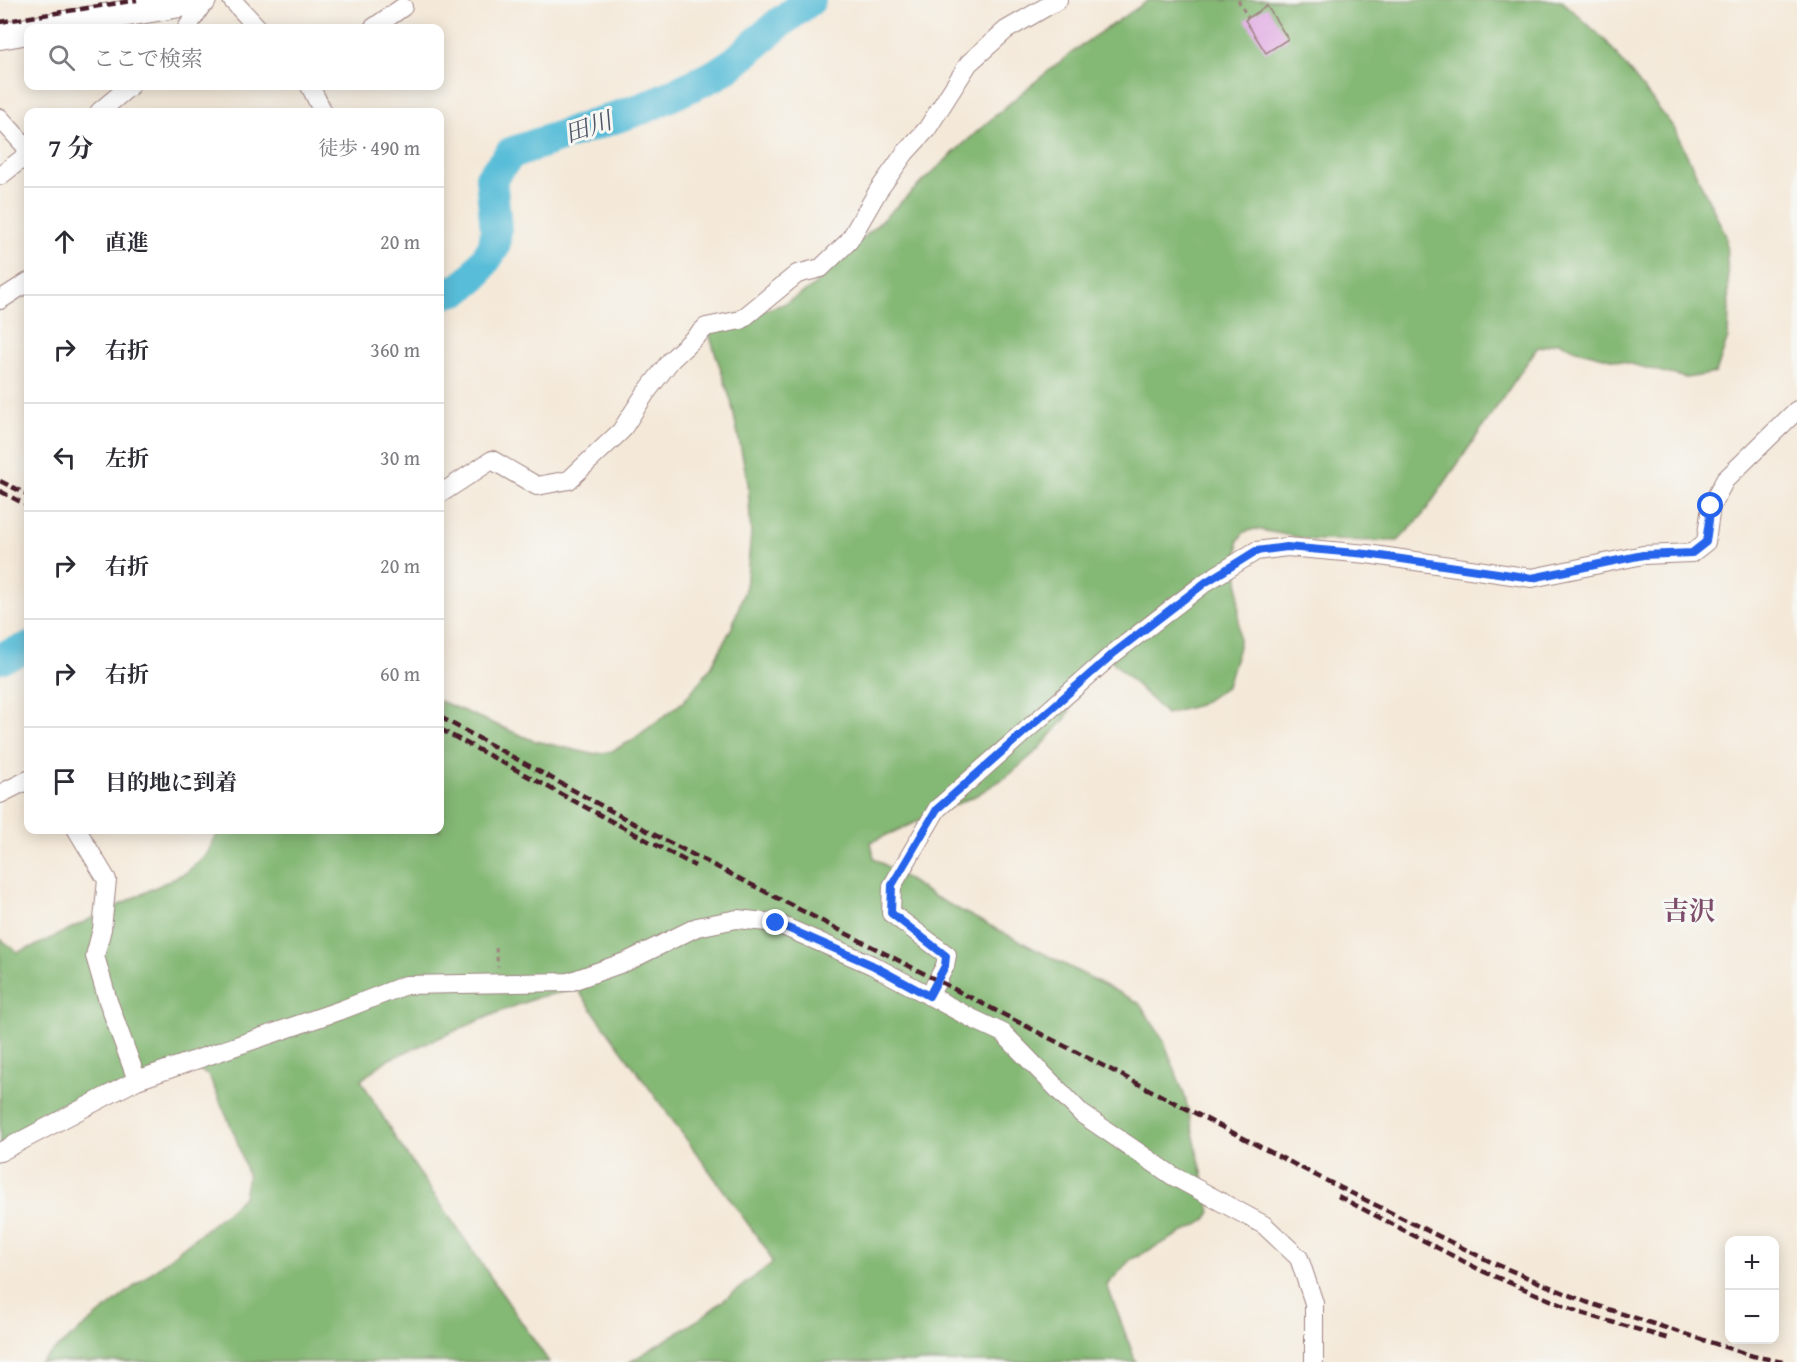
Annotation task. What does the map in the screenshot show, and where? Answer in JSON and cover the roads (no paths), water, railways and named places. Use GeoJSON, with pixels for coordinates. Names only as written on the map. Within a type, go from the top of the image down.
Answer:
{"type":"FeatureCollection","features":[{"type":"Feature","properties":{"kind":"street"},"geometry":{"type":"LineString","coordinates":[[65,24],[204,0]]}},
{"type":"Feature","properties":{"kind":"street"},"geometry":{"type":"LineString","coordinates":[[189,24],[204,0]]}},
{"type":"Feature","properties":{"kind":"street"},"geometry":{"type":"LineString","coordinates":[[232,0],[254,24]]}},
{"type":"Feature","properties":{"kind":"street"},"geometry":{"type":"LineString","coordinates":[[444,491],[492,459],[537,486],[569,480],[621,431],[671,360],[706,327],[741,320],[797,274],[821,268],[849,241],[878,191],[905,153],[927,129],[969,63],[1006,30],[1058,0]]}},
{"type":"Feature","properties":{"kind":"street"},"geometry":{"type":"LineString","coordinates":[[379,24],[403,7]]}},
{"type":"Feature","properties":{"kind":"street"},"geometry":{"type":"LineString","coordinates":[[0,36],[24,32]]}},
{"type":"Feature","properties":{"kind":"street"},"geometry":{"type":"LineString","coordinates":[[104,108],[125,90]]}},
{"type":"Feature","properties":{"kind":"street"},"geometry":{"type":"LineString","coordinates":[[312,90],[321,108]]}},
{"type":"Feature","properties":{"kind":"street"},"geometry":{"type":"LineString","coordinates":[[0,118],[24,145]]}},
{"type":"Feature","properties":{"kind":"street"},"geometry":{"type":"LineString","coordinates":[[0,176],[24,157]]}},
{"type":"Feature","properties":{"kind":"street"},"geometry":{"type":"LineString","coordinates":[[0,300],[24,285]]}},
{"type":"Feature","properties":{"kind":"street"},"geometry":{"type":"LineString","coordinates":[[929,996],[945,966],[946,956],[891,913],[892,885],[937,809],[1114,653],[1206,582],[1256,551],[1287,547],[1367,554],[1532,578],[1643,555],[1692,553],[1706,542],[1711,506],[1725,480],[1797,410]]}},
{"type":"Feature","properties":{"kind":"street"},"geometry":{"type":"LineString","coordinates":[[0,794],[24,782]]}},
{"type":"Feature","properties":{"kind":"street"},"geometry":{"type":"LineString","coordinates":[[79,834],[107,880],[102,928],[95,956],[108,1001],[137,1080]]}},
{"type":"Feature","properties":{"kind":"street"},"geometry":{"type":"LineString","coordinates":[[0,1152],[137,1080],[344,1009],[406,985],[569,982],[628,961],[697,927],[737,919],[776,923],[872,965],[1003,1033],[1082,1114],[1173,1176],[1264,1225],[1299,1258],[1314,1303],[1314,1362]]}},
{"type":"Feature","properties":{"kind":"waterway","name":"田川"},"geometry":{"type":"LineString","coordinates":[[444,293],[459,289],[474,277],[494,247],[496,229],[491,178],[511,153],[646,107],[715,75],[736,61],[778,24],[810,0]]}},
{"type":"Feature","properties":{"kind":"waterway","name":"田川"},"geometry":{"type":"LineString","coordinates":[[0,658],[24,649]]}},
{"type":"Feature","properties":{"kind":"railway"},"geometry":{"type":"LineString","coordinates":[[0,22],[137,0]]}},
{"type":"Feature","properties":{"kind":"railway"},"geometry":{"type":"LineString","coordinates":[[0,481],[24,493]]}},
{"type":"Feature","properties":{"kind":"railway"},"geometry":{"type":"LineString","coordinates":[[0,491],[24,504]]}},
{"type":"Feature","properties":{"kind":"railway"},"geometry":{"type":"LineString","coordinates":[[444,719],[653,834],[1321,1178],[1493,1263],[1586,1302],[1753,1356],[1783,1362]]}},
{"type":"Feature","properties":{"kind":"railway"},"geometry":{"type":"LineString","coordinates":[[444,731],[695,866]]}},
{"type":"Feature","properties":{"kind":"railway"},"geometry":{"type":"LineString","coordinates":[[1338,1196],[1482,1271],[1581,1313],[1670,1339]]}},
{"type":"Feature","properties":{"kind":"district","name":"吉沢"},"geometry":{"type":"Point","coordinates":[1689,910]}}]}
